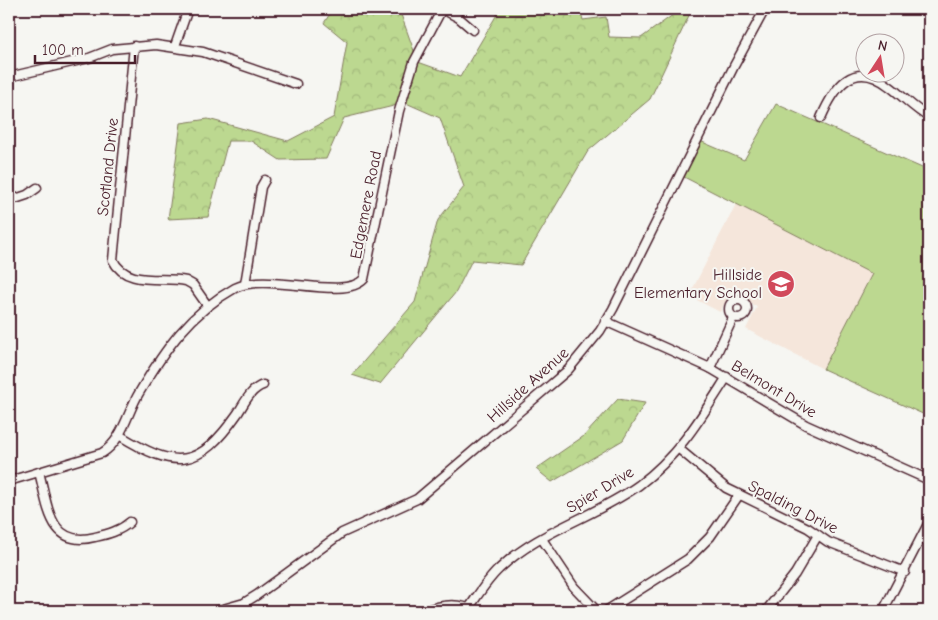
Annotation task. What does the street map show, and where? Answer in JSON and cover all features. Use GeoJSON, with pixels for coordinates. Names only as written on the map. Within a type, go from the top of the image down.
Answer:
{"type":"FeatureCollection","features":[{"type":"Feature","properties":{"kind":"street"},"geometry":{"type":"LineString","coordinates":[[175,46],[188,9]]}},
{"type":"Feature","properties":{"kind":"street"},"geometry":{"type":"LineString","coordinates":[[442,9],[459,18],[473,30]]}},
{"type":"Feature","properties":{"kind":"street","name":"Edgemere Road"},"geometry":{"type":"LineString","coordinates":[[9,480],[102,453],[113,444],[139,394],[171,344],[184,326],[207,305],[245,284],[263,283],[349,288],[364,279],[399,111],[414,62],[442,9]]}},
{"type":"Feature","properties":{"kind":"street","name":"Hillside Avenue"},"geometry":{"type":"LineString","coordinates":[[221,611],[257,595],[342,533],[417,499],[568,370],[585,351],[605,321],[765,9]]}},
{"type":"Feature","properties":{"kind":"street"},"geometry":{"type":"LineString","coordinates":[[9,77],[89,58],[112,49],[134,46],[175,46],[212,55],[296,84]]}},
{"type":"Feature","properties":{"kind":"street","name":"Scotland Drive"},"geometry":{"type":"LineString","coordinates":[[134,46],[112,255],[119,270],[130,277],[186,280],[193,285],[207,305]]}},
{"type":"Feature","properties":{"kind":"street"},"geometry":{"type":"LineString","coordinates":[[821,118],[835,89],[852,77],[860,76],[882,81],[929,117]]}},
{"type":"Feature","properties":{"kind":"street"},"geometry":{"type":"LineString","coordinates":[[245,284],[261,187],[265,180]]}},
{"type":"Feature","properties":{"kind":"street"},"geometry":{"type":"LineString","coordinates":[[9,200],[28,195],[37,188]]}},
{"type":"Feature","properties":{"kind":"street"},"geometry":{"type":"LineString","coordinates":[[710,368],[733,318]]}},
{"type":"Feature","properties":{"kind":"street","name":"Belmont Drive"},"geometry":{"type":"LineString","coordinates":[[605,321],[710,368],[806,426],[929,480]]}},
{"type":"Feature","properties":{"kind":"street","name":"Spier Drive"},"geometry":{"type":"LineString","coordinates":[[472,610],[498,570],[542,539],[638,485],[680,449],[727,377]]}},
{"type":"Feature","properties":{"kind":"street"},"geometry":{"type":"LineString","coordinates":[[119,435],[157,456],[175,459],[194,456],[216,442],[252,392],[263,385]]}},
{"type":"Feature","properties":{"kind":"street","name":"Spalding Drive"},"geometry":{"type":"LineString","coordinates":[[680,449],[726,488],[818,535],[828,542],[905,572]]}},
{"type":"Feature","properties":{"kind":"street"},"geometry":{"type":"LineString","coordinates":[[39,472],[52,522],[63,535],[74,539],[86,539],[117,531],[130,522]]}},
{"type":"Feature","properties":{"kind":"street"},"geometry":{"type":"LineString","coordinates":[[606,611],[688,559],[710,537],[739,495]]}},
{"type":"Feature","properties":{"kind":"street"},"geometry":{"type":"LineString","coordinates":[[883,611],[905,572],[929,522]]}},
{"type":"Feature","properties":{"kind":"street"},"geometry":{"type":"LineString","coordinates":[[766,611],[795,574],[818,535]]}},
{"type":"Feature","properties":{"kind":"street"},"geometry":{"type":"LineString","coordinates":[[542,539],[574,587],[597,611]]}},
{"type":"Feature","properties":{"kind":"street"},"geometry":{"type":"LineString","coordinates":[[424,611],[448,605],[472,610]]}},
{"type":"Feature","properties":{"kind":"shaded area","name":"Hillside Elementary School"},"geometry":{"type":"Polygon","coordinates":[[[736,204],[872,274],[823,369],[746,329],[757,307],[730,293],[720,312],[689,296],[736,204]]]}},
{"type":"Feature","properties":{"kind":"green space"},"geometry":{"type":"Polygon","coordinates":[[[333,9],[399,9],[418,62],[460,77],[499,11],[505,9],[580,9],[583,20],[606,17],[609,37],[641,38],[681,9],[692,9],[650,99],[588,151],[521,265],[472,260],[456,292],[380,384],[352,375],[415,302],[438,220],[464,187],[440,118],[406,103],[344,118],[326,159],[280,160],[251,141],[228,141],[208,217],[168,219],[181,123],[208,119],[288,141],[334,117],[347,42],[324,23],[333,9]]]}},
{"type":"Feature","properties":{"kind":"green space"},"geometry":{"type":"Polygon","coordinates":[[[776,104],[929,171],[929,405],[925,415],[823,369],[872,274],[684,177],[700,141],[744,160],[776,104]]]}},
{"type":"Feature","properties":{"kind":"green space"},"geometry":{"type":"Polygon","coordinates":[[[618,399],[645,403],[623,440],[552,482],[536,469],[584,436],[618,399]]]}},
{"type":"Feature","properties":{"kind":"place","name":"Hillside Elementary School"},"geometry":{"type":"Point","coordinates":[781,284]}}]}
